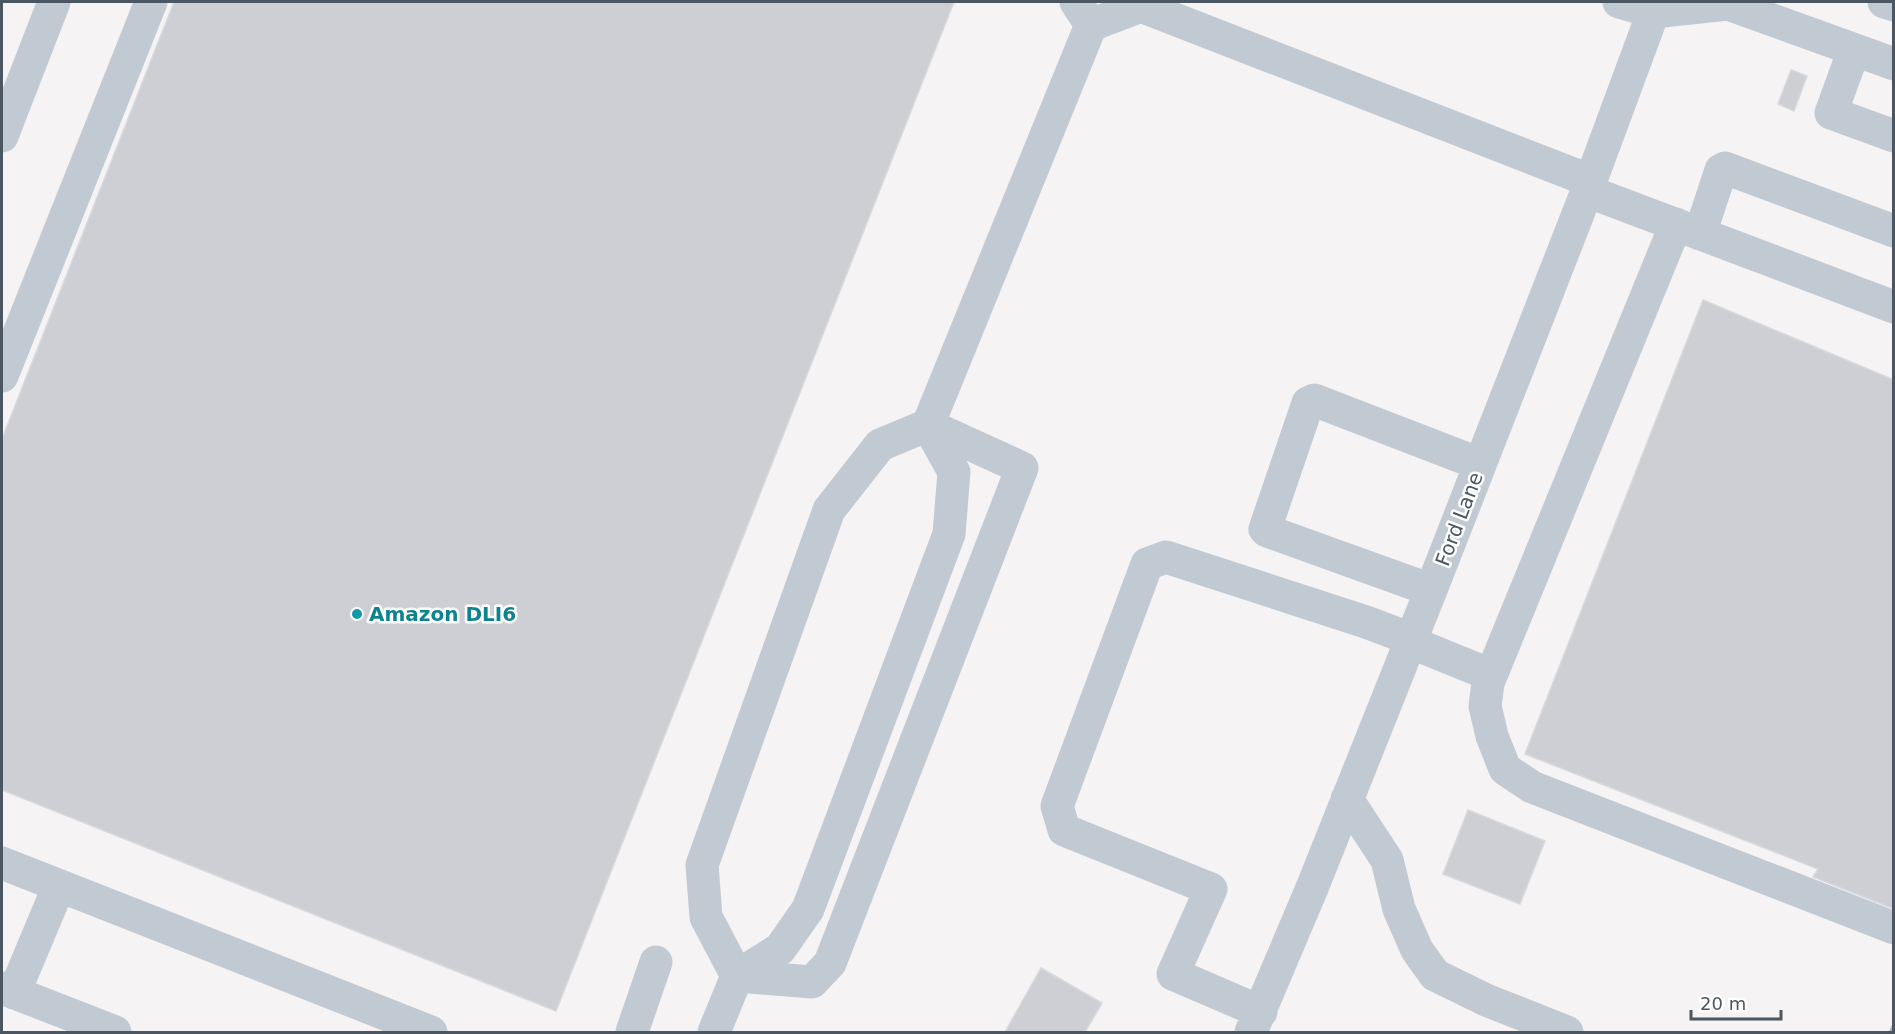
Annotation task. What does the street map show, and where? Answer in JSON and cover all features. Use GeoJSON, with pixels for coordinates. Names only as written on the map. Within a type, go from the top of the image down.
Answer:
{"type":"FeatureCollection","features":[{"type":"Feature","properties":{"kind":"street"},"geometry":{"type":"LineString","coordinates":[[2,136],[54,2]]}},
{"type":"Feature","properties":{"kind":"street"},"geometry":{"type":"LineString","coordinates":[[2,376],[151,2]]}},
{"type":"Feature","properties":{"kind":"street"},"geometry":{"type":"LineString","coordinates":[[1619,2],[1655,7],[1728,3],[1893,64]]}},
{"type":"Feature","properties":{"kind":"street"},"geometry":{"type":"LineString","coordinates":[[1884,2],[1893,5]]}},
{"type":"Feature","properties":{"kind":"street"},"geometry":{"type":"LineString","coordinates":[[737,976],[706,917],[702,865],[829,510],[880,445],[928,425],[1083,14],[1141,6],[1589,186],[1688,229],[1893,307]]}},
{"type":"Feature","properties":{"kind":"street","name":"Ford Lane"},"geometry":{"type":"LineString","coordinates":[[1256,1022],[1431,590],[1589,186],[1655,7]]}},
{"type":"Feature","properties":{"kind":"street"},"geometry":{"type":"LineString","coordinates":[[1854,50],[1831,113],[1893,136]]}},
{"type":"Feature","properties":{"kind":"street"},"geometry":{"type":"LineString","coordinates":[[1893,231],[1725,168],[1721,170],[1688,229],[1491,675],[1485,706],[1492,736],[1505,769],[1532,787],[1893,928]]}},
{"type":"Feature","properties":{"kind":"street"},"geometry":{"type":"LineString","coordinates":[[1431,590],[1265,529],[1308,403],[1314,400],[1480,464]]}},
{"type":"Feature","properties":{"kind":"street"},"geometry":{"type":"LineString","coordinates":[[714,1032],[737,976],[780,949],[808,909],[949,534],[954,472],[928,425]]}},
{"type":"Feature","properties":{"kind":"street"},"geometry":{"type":"LineString","coordinates":[[737,976],[812,982],[830,963],[1022,468],[928,425]]}},
{"type":"Feature","properties":{"kind":"street"},"geometry":{"type":"LineString","coordinates":[[1256,1022],[1173,974],[1211,889],[1064,830],[1057,806],[1147,564],[1167,557],[1366,622],[1491,675]]}},
{"type":"Feature","properties":{"kind":"street"},"geometry":{"type":"LineString","coordinates":[[1347,799],[1388,860],[1400,909],[1417,950],[1435,975],[1486,1000],[1567,1032]]}},
{"type":"Feature","properties":{"kind":"street"},"geometry":{"type":"LineString","coordinates":[[2,863],[431,1032]]}},
{"type":"Feature","properties":{"kind":"street"},"geometry":{"type":"LineString","coordinates":[[59,886],[8,991],[115,1032]]}},
{"type":"Feature","properties":{"kind":"street"},"geometry":{"type":"LineString","coordinates":[[632,1032],[656,962]]}},
{"type":"Feature","properties":{"kind":"building","name":"Amazon DLI6"},"geometry":{"type":"Polygon","coordinates":[[[174,2],[954,2],[556,1011],[2,790],[2,439],[174,2]]]}},
{"type":"Feature","properties":{"kind":"building"},"geometry":{"type":"Polygon","coordinates":[[[1791,70],[1807,76],[1794,111],[1778,104],[1791,70]]]}},
{"type":"Feature","properties":{"kind":"building"},"geometry":{"type":"Polygon","coordinates":[[[1703,300],[1894,380],[1894,909],[1813,877],[1818,869],[1525,754],[1703,300]]]}},
{"type":"Feature","properties":{"kind":"building"},"geometry":{"type":"Polygon","coordinates":[[[1468,810],[1545,841],[1520,904],[1443,874],[1468,810]]]}},
{"type":"Feature","properties":{"kind":"building"},"geometry":{"type":"Polygon","coordinates":[[[1041,968],[1102,1003],[1085,1032],[1005,1032],[1041,968]]]}},
{"type":"Feature","properties":{"kind":"railway"},"geometry":{"type":"LineString","coordinates":[[1891,1032],[1894,1026]]}},
{"type":"Feature","properties":{"kind":"place","name":"Amazon DLI6"},"geometry":{"type":"Point","coordinates":[357,614]}}]}
